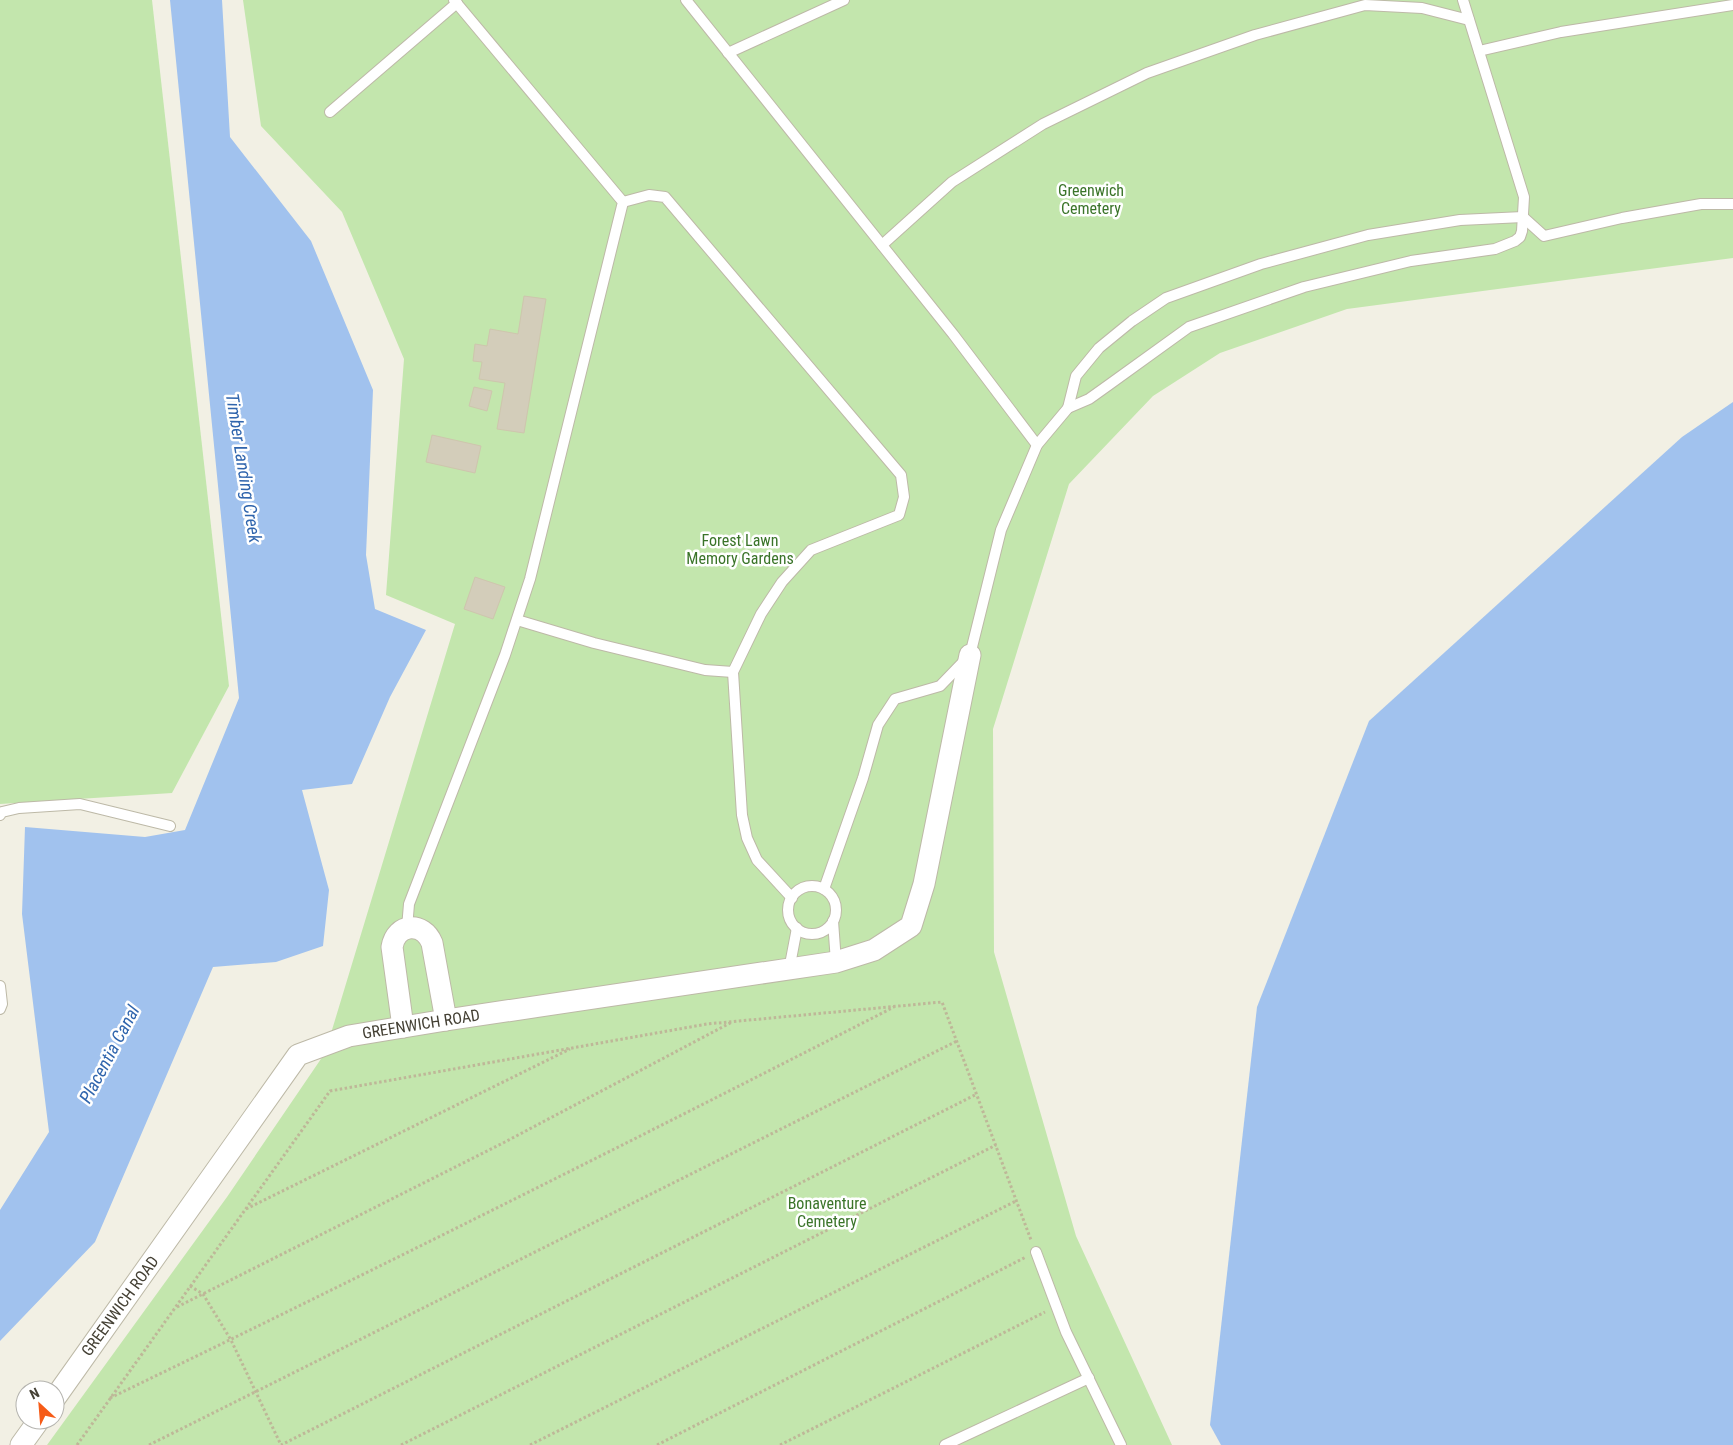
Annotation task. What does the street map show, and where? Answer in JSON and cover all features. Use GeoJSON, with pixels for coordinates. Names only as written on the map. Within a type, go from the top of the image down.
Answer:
{"type":"FeatureCollection","features":[{"type":"Feature","properties":{"kind":"street","name":"GREENWICH ROAD"},"geometry":{"type":"LineString","coordinates":[[65,1384],[298,1055],[348,1036],[836,962],[874,950],[910,926],[924,884],[970,655]]}},
{"type":"Feature","properties":{"kind":"street"},"geometry":{"type":"LineString","coordinates":[[403,1027],[392,947],[396,935],[407,928],[420,929],[430,937],[446,1020]]}},
{"type":"Feature","properties":{"kind":"street"},"geometry":{"type":"LineString","coordinates":[[21,1445],[32,1430]]}},
{"type":"Feature","properties":{"kind":"lane"},"geometry":{"type":"LineString","coordinates":[[686,0],[953,334],[1037,445]]}},
{"type":"Feature","properties":{"kind":"lane"},"geometry":{"type":"LineString","coordinates":[[728,53],[844,0]]}},
{"type":"Feature","properties":{"kind":"lane"},"geometry":{"type":"LineString","coordinates":[[824,889],[863,778],[878,725],[895,699],[940,686],[970,655],[1001,530],[1037,445],[1068,408],[1103,389],[1189,327],[1304,286],[1411,261],[1494,249],[1515,241],[1520,237],[1524,197],[1462,0]]}},
{"type":"Feature","properties":{"kind":"lane"},"geometry":{"type":"LineString","coordinates":[[330,112],[455,2],[623,202]]}},
{"type":"Feature","properties":{"kind":"lane"},"geometry":{"type":"LineString","coordinates":[[882,245],[952,182],[1043,124],[1147,73],[1256,35],[1369,3],[1422,8],[1469,20]]}},
{"type":"Feature","properties":{"kind":"lane"},"geometry":{"type":"LineString","coordinates":[[1479,51],[1561,32],[1733,5]]}},
{"type":"Feature","properties":{"kind":"lane"},"geometry":{"type":"LineString","coordinates":[[623,202],[649,195],[664,197],[901,475],[904,497],[899,515],[811,550],[782,582],[761,614],[733,672],[742,815],[747,838],[758,860],[792,898]]}},
{"type":"Feature","properties":{"kind":"lane"},"geometry":{"type":"LineString","coordinates":[[407,928],[409,904],[501,665],[530,579],[623,202]]}},
{"type":"Feature","properties":{"kind":"lane"},"geometry":{"type":"LineString","coordinates":[[1068,408],[1076,376],[1099,348],[1132,321],[1166,298],[1261,264],[1368,235],[1460,220],[1523,217],[1544,236],[1622,218],[1701,204],[1733,204]]}},
{"type":"Feature","properties":{"kind":"lane"},"geometry":{"type":"LineString","coordinates":[[516,620],[594,643],[705,670],[733,672]]}},
{"type":"Feature","properties":{"kind":"lane"},"geometry":{"type":"LineString","coordinates":[[0,815],[2,812],[19,808],[80,804],[170,826]]}},
{"type":"Feature","properties":{"kind":"lane"},"geometry":{"type":"LineString","coordinates":[[816,886],[824,889],[833,897],[836,905],[836,914],[833,921],[828,928],[816,933],[804,932],[797,928],[789,914],[792,898],[804,887],[816,886]]}},
{"type":"Feature","properties":{"kind":"lane"},"geometry":{"type":"LineString","coordinates":[[833,921],[836,962]]}},
{"type":"Feature","properties":{"kind":"lane"},"geometry":{"type":"LineString","coordinates":[[789,970],[797,928]]}},
{"type":"Feature","properties":{"kind":"lane"},"geometry":{"type":"LineString","coordinates":[[0,986],[2,1004],[0,1009]]}},
{"type":"Feature","properties":{"kind":"lane"},"geometry":{"type":"LineString","coordinates":[[1036,1252],[1066,1332],[1122,1445]]}},
{"type":"Feature","properties":{"kind":"lane"},"geometry":{"type":"LineString","coordinates":[[945,1445],[1089,1378]]}},
{"type":"Feature","properties":{"kind":"path"},"geometry":{"type":"LineString","coordinates":[[76,1445],[330,1091],[707,1024],[942,1002],[1036,1252],[657,1445]]}},
{"type":"Feature","properties":{"kind":"path"},"geometry":{"type":"LineString","coordinates":[[110,1398],[594,1160],[897,1006]]}},
{"type":"Feature","properties":{"kind":"path"},"geometry":{"type":"LineString","coordinates":[[175,1307],[503,1143],[735,1021]]}},
{"type":"Feature","properties":{"kind":"path"},"geometry":{"type":"LineString","coordinates":[[149,1445],[957,1041]]}},
{"type":"Feature","properties":{"kind":"path"},"geometry":{"type":"LineString","coordinates":[[246,1209],[574,1048]]}},
{"type":"Feature","properties":{"kind":"path"},"geometry":{"type":"LineString","coordinates":[[190,1286],[203,1294],[231,1340],[281,1445],[977,1094]]}},
{"type":"Feature","properties":{"kind":"path"},"geometry":{"type":"LineString","coordinates":[[401,1445],[996,1146]]}},
{"type":"Feature","properties":{"kind":"path"},"geometry":{"type":"LineString","coordinates":[[530,1445],[1016,1201]]}},
{"type":"Feature","properties":{"kind":"path"},"geometry":{"type":"LineString","coordinates":[[780,1445],[1056,1306]]}},
{"type":"Feature","properties":{"kind":"green space"},"geometry":{"type":"Polygon","coordinates":[[[0,0],[152,0],[229,686],[172,793],[0,804],[0,0]]]}},
{"type":"Feature","properties":{"kind":"green space"},"geometry":{"type":"Polygon","coordinates":[[[243,0],[1733,0],[1733,258],[1347,309],[1220,353],[1153,396],[1069,484],[993,729],[994,952],[1076,1236],[1172,1445],[47,1445],[58,1430],[65,1430],[65,1420],[227,1197],[325,1053],[455,624],[386,595],[404,359],[342,212],[261,126],[243,0]]]}},
{"type":"Feature","properties":{"kind":"water"},"geometry":{"type":"Polygon","coordinates":[[[170,0],[222,0],[230,137],[311,241],[373,390],[366,555],[375,609],[426,630],[390,697],[352,784],[302,790],[329,890],[323,946],[276,962],[213,967],[95,1242],[0,1341],[0,1210],[49,1132],[22,914],[25,827],[145,837],[185,830],[239,698],[170,0]]]}},
{"type":"Feature","properties":{"kind":"water"},"geometry":{"type":"Polygon","coordinates":[[[1733,402],[1733,1445],[1221,1445],[1210,1425],[1257,1007],[1369,721],[1682,437],[1733,402]]]}},
{"type":"Feature","properties":{"kind":"building"},"geometry":{"type":"Polygon","coordinates":[[[524,296],[546,299],[524,433],[497,429],[505,383],[479,379],[482,362],[473,361],[475,344],[487,346],[490,329],[518,334],[524,296]]]}},
{"type":"Feature","properties":{"kind":"building"},"geometry":{"type":"Polygon","coordinates":[[[474,387],[492,391],[487,411],[469,406],[474,387]]]}},
{"type":"Feature","properties":{"kind":"building"},"geometry":{"type":"Polygon","coordinates":[[[432,435],[481,446],[475,473],[426,462],[432,435]]]}},
{"type":"Feature","properties":{"kind":"building"},"geometry":{"type":"Polygon","coordinates":[[[475,577],[505,587],[493,619],[464,609],[475,577]]]}},
{"type":"Feature","properties":{"kind":"park label","name":"Greenwich Cemetery"},"geometry":{"type":"Point","coordinates":[1091,199]}},
{"type":"Feature","properties":{"kind":"park label","name":"Forest Lawn Memory Gardens"},"geometry":{"type":"Point","coordinates":[740,549]}},
{"type":"Feature","properties":{"kind":"park label","name":"Bonaventure Cemetery"},"geometry":{"type":"Point","coordinates":[827,1212]}},
{"type":"Feature","properties":{"kind":"water label","name":"Timber Landing Creek"},"geometry":{"type":"Point","coordinates":[244,468]}},
{"type":"Feature","properties":{"kind":"water label","name":"Placentia Canal"},"geometry":{"type":"Point","coordinates":[109,1054]}}]}
